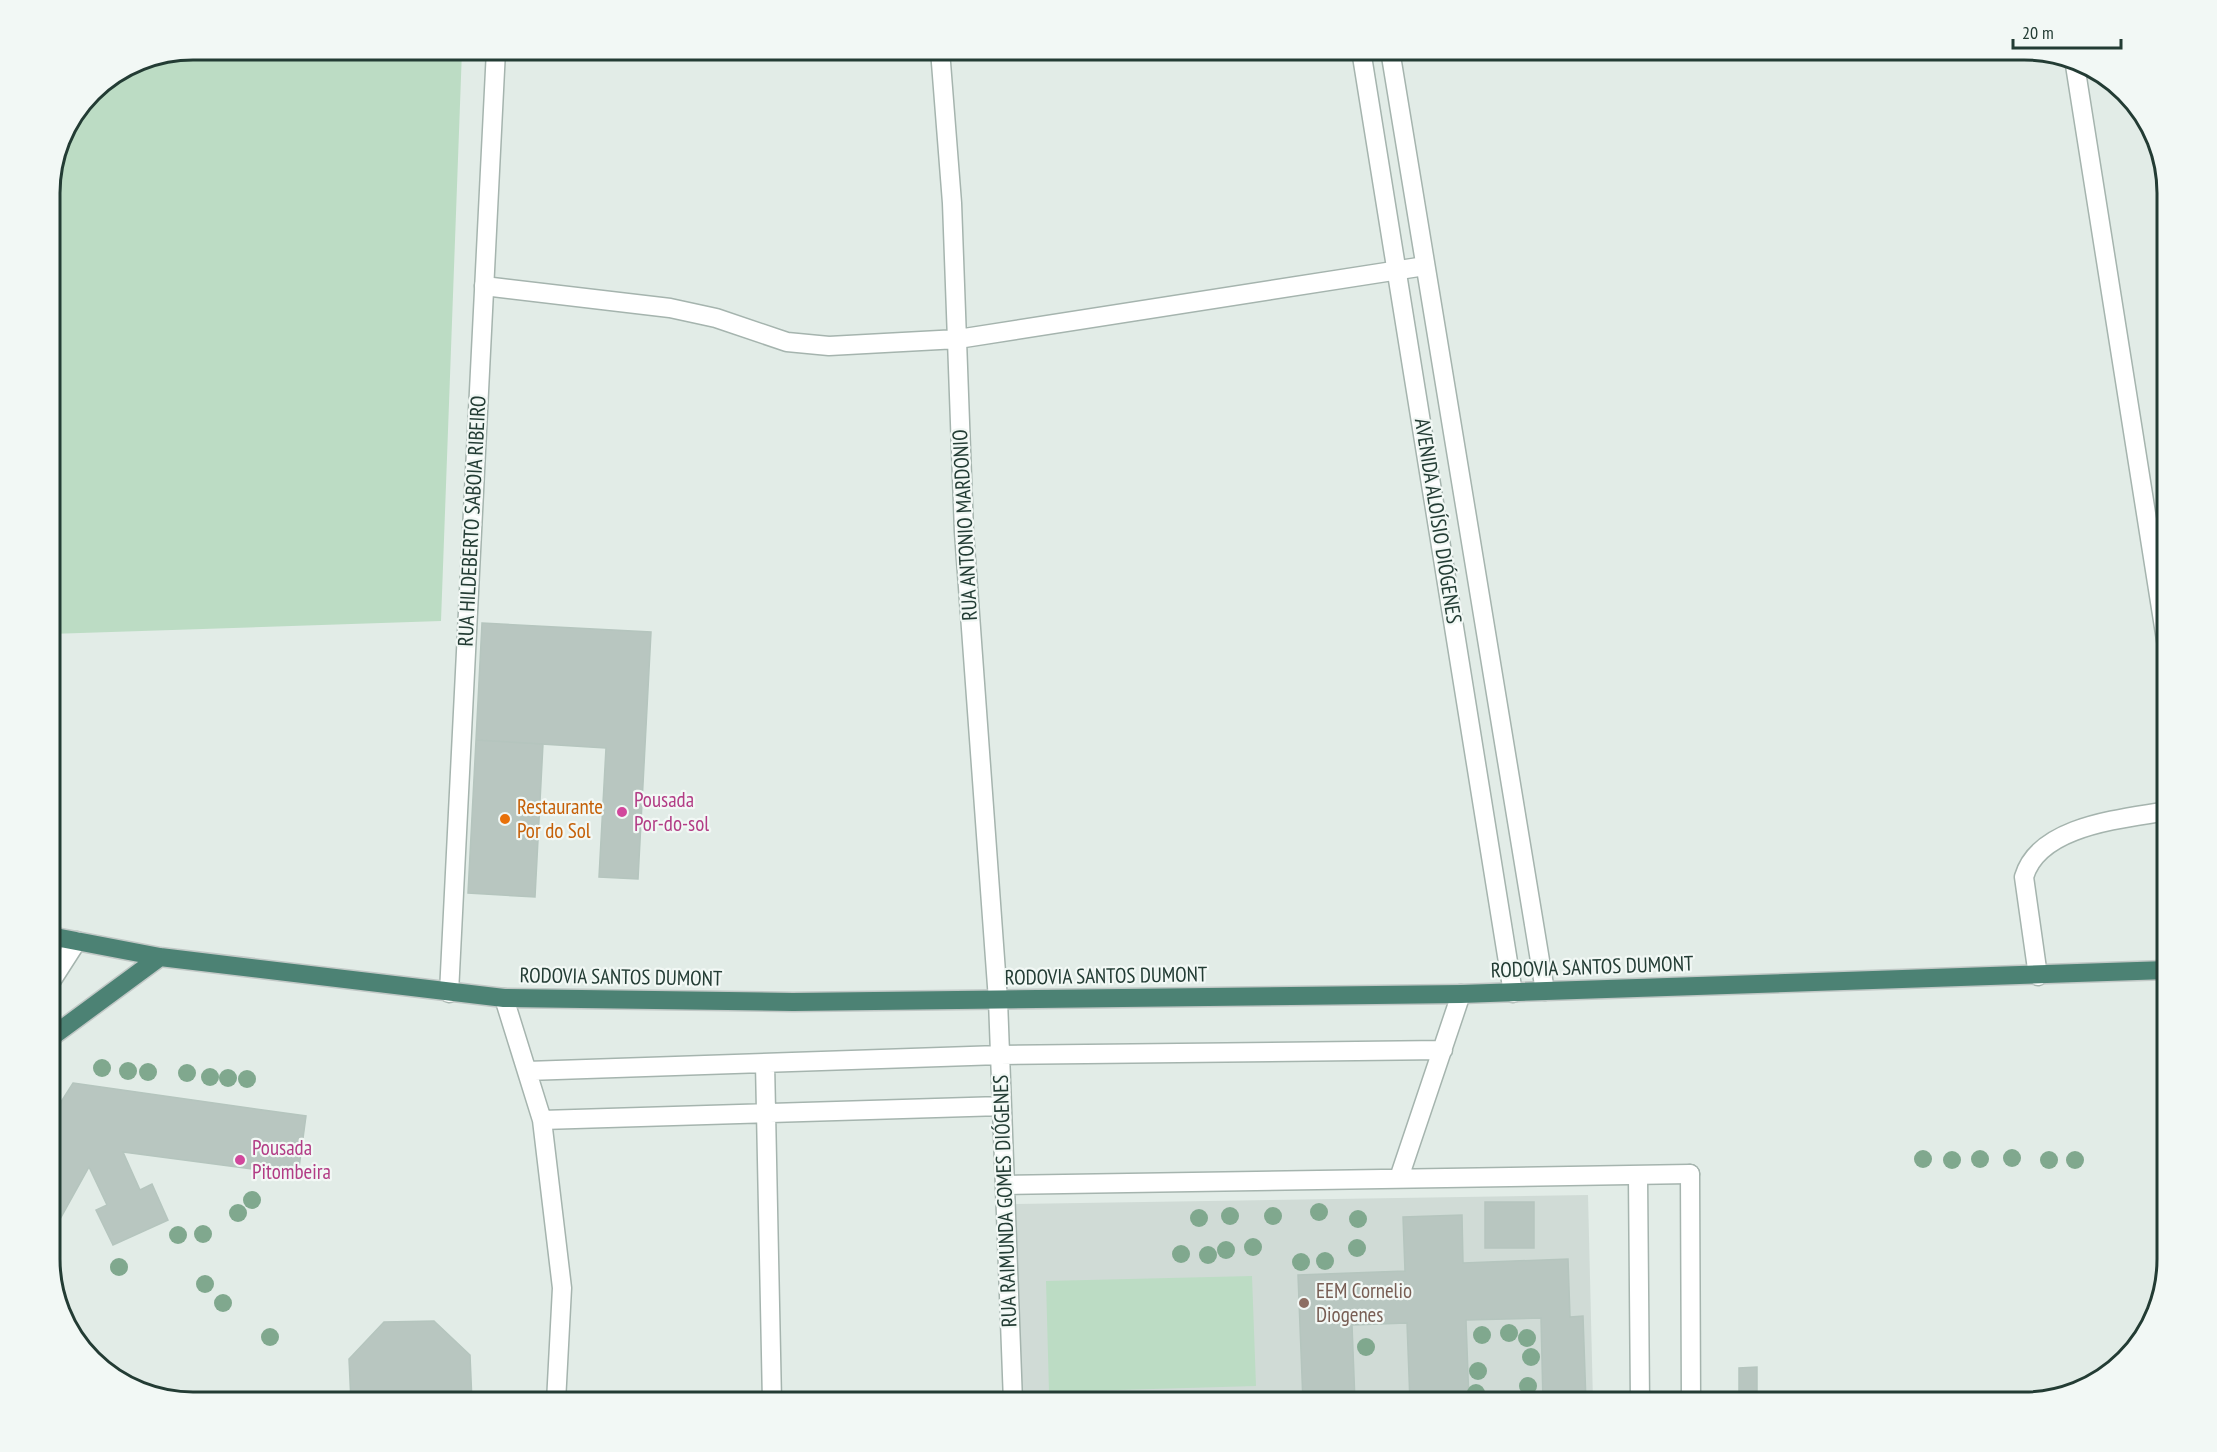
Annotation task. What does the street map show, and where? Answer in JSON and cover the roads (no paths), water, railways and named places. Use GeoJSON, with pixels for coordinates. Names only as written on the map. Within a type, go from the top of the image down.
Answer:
{"type":"FeatureCollection","features":[{"type":"Feature","properties":{"kind":"highway","name":"RODOVIA SANTOS DUMONT"},"geometry":{"type":"LineString","coordinates":[[60,938],[160,957],[504,998],[793,1002],[1461,994],[2157,971]]}},
{"type":"Feature","properties":{"kind":"highway"},"geometry":{"type":"LineString","coordinates":[[60,1031],[160,957]]}},
{"type":"Feature","properties":{"kind":"street","name":"RUA HILDEBERTO SABOIA RIBEIRO"},"geometry":{"type":"LineString","coordinates":[[449,993],[495,60]]}},
{"type":"Feature","properties":{"kind":"street","name":"RUA ANTONIO MARDONIO"},"geometry":{"type":"LineString","coordinates":[[941,60],[958,339],[958,426],[964,532],[998,1000]]}},
{"type":"Feature","properties":{"kind":"street","name":"AVENIDA ALOÍSIO DIÓGENES"},"geometry":{"type":"LineString","coordinates":[[1363,60],[1513,993]]}},
{"type":"Feature","properties":{"kind":"street","name":"AVENIDA ALOÍSIO DIÓGENES"},"geometry":{"type":"LineString","coordinates":[[1392,60],[1545,991]]}},
{"type":"Feature","properties":{"kind":"street"},"geometry":{"type":"LineString","coordinates":[[2076,70],[2157,577]]}},
{"type":"Feature","properties":{"kind":"street"},"geometry":{"type":"LineString","coordinates":[[484,286],[670,308],[716,318],[787,342],[829,346],[958,339],[1425,266]]}},
{"type":"Feature","properties":{"kind":"street"},"geometry":{"type":"LineString","coordinates":[[2038,976],[2024,877],[2028,864],[2064,836],[2110,821],[2157,813]]}},
{"type":"Feature","properties":{"kind":"street"},"geometry":{"type":"LineString","coordinates":[[60,967],[76,941]]}},
{"type":"Feature","properties":{"kind":"street"},"geometry":{"type":"LineString","coordinates":[[1399,1178],[1417,1118],[1461,994]]}},
{"type":"Feature","properties":{"kind":"street"},"geometry":{"type":"LineString","coordinates":[[504,998],[542,1120],[562,1288],[557,1392]]}},
{"type":"Feature","properties":{"kind":"street","name":"RUA RAIMUNDA GOMES DIÓGENES"},"geometry":{"type":"LineString","coordinates":[[998,1000],[1013,1392]]}},
{"type":"Feature","properties":{"kind":"street"},"geometry":{"type":"LineString","coordinates":[[526,1071],[1000,1055],[1443,1050]]}},
{"type":"Feature","properties":{"kind":"street"},"geometry":{"type":"LineString","coordinates":[[765,1063],[772,1392]]}},
{"type":"Feature","properties":{"kind":"street"},"geometry":{"type":"LineString","coordinates":[[542,1120],[1002,1106]]}},
{"type":"Feature","properties":{"kind":"street"},"geometry":{"type":"LineString","coordinates":[[1005,1185],[1399,1178],[1638,1177],[1690,1174],[1691,1392]]}},
{"type":"Feature","properties":{"kind":"street"},"geometry":{"type":"LineString","coordinates":[[1638,1177],[1640,1392]]}},
{"type":"Feature","properties":{"kind":"place","name":"Pousada Por-do-sol"},"geometry":{"type":"Point","coordinates":[622,812]}},
{"type":"Feature","properties":{"kind":"place","name":"Restaurante Por do Sol"},"geometry":{"type":"Point","coordinates":[505,819]}},
{"type":"Feature","properties":{"kind":"place","name":"Pousada Pitombeira"},"geometry":{"type":"Point","coordinates":[240,1160]}},
{"type":"Feature","properties":{"kind":"place","name":"EEM Cornelio Diogenes"},"geometry":{"type":"Point","coordinates":[1304,1303]}}]}
